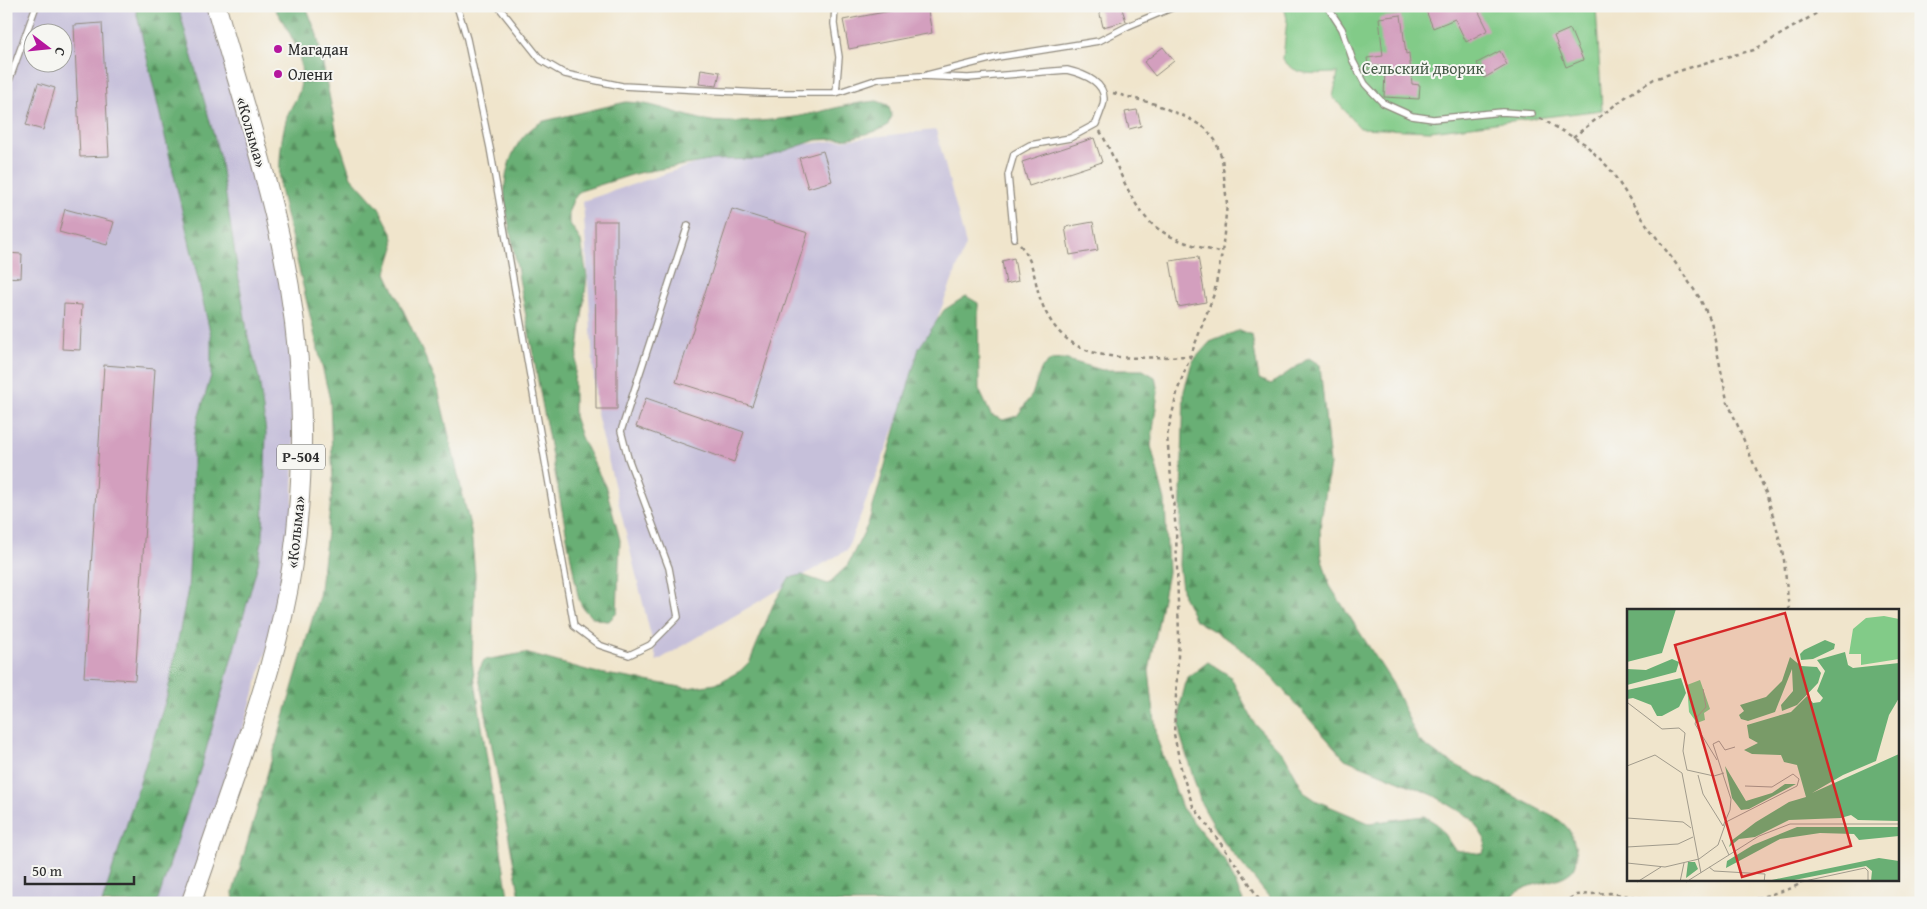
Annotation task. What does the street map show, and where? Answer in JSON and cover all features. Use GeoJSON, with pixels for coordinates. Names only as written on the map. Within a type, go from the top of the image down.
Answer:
{"type":"FeatureCollection","features":[{"type":"Feature","properties":{"kind":"highway","name":"«Колыма»"},"geometry":{"type":"LineString","coordinates":[[192,903],[248,737],[277,638],[292,566],[300,488],[299,376],[296,337],[284,260],[268,189],[216,6]]}},
{"type":"Feature","properties":{"kind":"lane"},"geometry":{"type":"LineString","coordinates":[[6,89],[36,6]]}},
{"type":"Feature","properties":{"kind":"lane"},"geometry":{"type":"LineString","coordinates":[[457,6],[490,148],[574,626],[599,646],[629,655],[650,645],[678,617],[669,568],[628,458],[621,431],[688,224]]}},
{"type":"Feature","properties":{"kind":"lane"},"geometry":{"type":"LineString","coordinates":[[498,6],[541,60],[565,74],[622,86],[744,92],[836,93],[878,79],[920,76],[968,78],[1067,70],[1080,73],[1096,82],[1104,90],[1104,103],[1096,124],[1070,138],[1030,145],[1014,154],[1008,175],[1014,238]]}},
{"type":"Feature","properties":{"kind":"lane"},"geometry":{"type":"LineString","coordinates":[[835,6],[834,24],[838,56],[836,93]]}},
{"type":"Feature","properties":{"kind":"lane"},"geometry":{"type":"LineString","coordinates":[[920,76],[998,57],[1099,41],[1128,26],[1176,6]]}},
{"type":"Feature","properties":{"kind":"lane"},"geometry":{"type":"LineString","coordinates":[[1327,6],[1342,29],[1353,61],[1365,84],[1383,103],[1412,116],[1433,119],[1502,112],[1532,114]]}},
{"type":"Feature","properties":{"kind":"path"},"geometry":{"type":"LineString","coordinates":[[1573,136],[1626,96],[1654,80],[1714,60],[1754,50],[1829,6]]}},
{"type":"Feature","properties":{"kind":"path"},"geometry":{"type":"LineString","coordinates":[[1104,90],[1155,104],[1188,118],[1205,128],[1215,140],[1222,158],[1227,204],[1222,252],[1214,294],[1178,388],[1167,436],[1176,531],[1179,637],[1174,734],[1182,773],[1193,806],[1246,878],[1261,903]]}},
{"type":"Feature","properties":{"kind":"path"},"geometry":{"type":"LineString","coordinates":[[1532,114],[1585,144],[1610,169],[1644,221],[1680,268],[1711,321],[1727,400],[1766,493],[1777,529],[1784,560],[1789,609]]}},
{"type":"Feature","properties":{"kind":"path"},"geometry":{"type":"LineString","coordinates":[[1096,124],[1111,150],[1128,189],[1142,213],[1156,228],[1183,242],[1222,252]]}},
{"type":"Feature","properties":{"kind":"path"},"geometry":{"type":"LineString","coordinates":[[1014,238],[1028,254],[1042,305],[1054,327],[1066,340],[1087,352],[1122,358],[1191,356]]}},
{"type":"Feature","properties":{"kind":"path"},"geometry":{"type":"LineString","coordinates":[[1741,903],[1792,888],[1803,882]]}},
{"type":"Feature","properties":{"kind":"path"},"geometry":{"type":"LineString","coordinates":[[1562,903],[1576,895],[1610,893],[1672,903]]}},
{"type":"Feature","properties":{"kind":"shaded area"},"geometry":{"type":"Polygon","coordinates":[[[6,6],[216,6],[296,337],[292,566],[191,903],[6,903],[6,6]]]}},
{"type":"Feature","properties":{"kind":"shaded area"},"geometry":{"type":"Polygon","coordinates":[[[936,130],[966,245],[847,550],[657,661],[596,410],[583,201],[731,152],[936,130]]]}},
{"type":"Feature","properties":{"kind":"green space"},"geometry":{"type":"Polygon","coordinates":[[[135,6],[178,6],[220,158],[248,337],[259,378],[266,433],[263,534],[258,564],[202,764],[157,903],[102,903],[167,696],[188,589],[193,504],[193,447],[196,426],[211,376],[211,336],[135,6]]]}},
{"type":"Feature","properties":{"kind":"green space"},"geometry":{"type":"Polygon","coordinates":[[[273,6],[306,6],[317,35],[337,134],[351,177],[379,208],[392,233],[394,247],[386,273],[436,381],[471,530],[475,575],[472,661],[509,903],[234,903],[233,892],[319,596],[333,485],[330,400],[280,189],[281,144],[288,113],[300,88],[301,66],[295,45],[273,6]]]}},
{"type":"Feature","properties":{"kind":"green space","name":"Сельский дворик"},"geometry":{"type":"Polygon","coordinates":[[[1284,6],[1596,6],[1602,110],[1430,131],[1360,128],[1333,97],[1338,73],[1315,74],[1301,72],[1288,65],[1283,59],[1287,19],[1284,6]]]}},
{"type":"Feature","properties":{"kind":"green space"},"geometry":{"type":"Polygon","coordinates":[[[877,101],[888,105],[892,116],[887,126],[877,131],[850,138],[816,140],[761,159],[714,160],[638,173],[580,191],[573,200],[569,211],[569,222],[581,241],[587,277],[574,381],[574,416],[581,437],[606,488],[620,540],[617,613],[609,621],[593,617],[582,607],[578,596],[505,203],[508,167],[518,144],[534,127],[544,121],[626,102],[651,105],[701,119],[727,122],[780,119],[877,101]]]}},
{"type":"Feature","properties":{"kind":"green space"},"geometry":{"type":"Polygon","coordinates":[[[966,296],[978,303],[979,389],[991,415],[1003,420],[1017,416],[1032,395],[1041,369],[1051,360],[1064,359],[1102,370],[1143,370],[1155,377],[1158,392],[1151,446],[1165,501],[1168,572],[1149,671],[1157,739],[1182,808],[1226,862],[1243,901],[1241,903],[521,903],[478,672],[484,660],[525,653],[594,672],[687,688],[716,684],[740,671],[750,661],[773,605],[789,578],[802,575],[828,584],[847,566],[868,524],[919,348],[944,310],[966,296]]]}},
{"type":"Feature","properties":{"kind":"green space"},"geometry":{"type":"Polygon","coordinates":[[[1240,330],[1252,335],[1259,379],[1271,384],[1309,358],[1320,365],[1330,464],[1320,528],[1321,556],[1330,586],[1393,684],[1418,740],[1441,757],[1563,823],[1571,834],[1577,858],[1575,867],[1569,873],[1560,878],[1521,890],[1505,903],[1274,903],[1222,840],[1201,803],[1180,734],[1180,706],[1187,678],[1208,662],[1230,676],[1255,724],[1285,756],[1305,793],[1317,801],[1369,823],[1424,816],[1437,824],[1455,850],[1483,854],[1486,841],[1471,818],[1433,795],[1345,759],[1266,671],[1234,643],[1195,620],[1183,596],[1179,565],[1184,391],[1192,362],[1210,342],[1240,330]]]}},
{"type":"Feature","properties":{"kind":"building"},"geometry":{"type":"Polygon","coordinates":[[[916,6],[927,6],[932,33],[849,49],[843,20],[916,6]]]}},
{"type":"Feature","properties":{"kind":"building"},"geometry":{"type":"Polygon","coordinates":[[[1111,6],[1121,6],[1126,21],[1103,27],[1099,10],[1111,6]]]}},
{"type":"Feature","properties":{"kind":"building"},"geometry":{"type":"Polygon","coordinates":[[[1424,6],[1476,6],[1488,30],[1466,42],[1455,19],[1433,28],[1424,6]]]}},
{"type":"Feature","properties":{"kind":"building"},"geometry":{"type":"Polygon","coordinates":[[[1401,15],[1406,54],[1409,53],[1412,84],[1420,85],[1419,99],[1384,97],[1385,69],[1369,71],[1367,58],[1383,56],[1379,18],[1401,15]]]}},
{"type":"Feature","properties":{"kind":"building"},"geometry":{"type":"Polygon","coordinates":[[[102,23],[109,156],[80,157],[74,25],[102,23]]]}},
{"type":"Feature","properties":{"kind":"building"},"geometry":{"type":"Polygon","coordinates":[[[1570,29],[1583,60],[1566,67],[1554,36],[1570,29]]]}},
{"type":"Feature","properties":{"kind":"building"},"geometry":{"type":"Polygon","coordinates":[[[1163,47],[1174,61],[1155,76],[1144,62],[1163,47]]]}},
{"type":"Feature","properties":{"kind":"building"},"geometry":{"type":"Polygon","coordinates":[[[1500,51],[1507,65],[1484,78],[1477,63],[1500,51]]]}},
{"type":"Feature","properties":{"kind":"building"},"geometry":{"type":"Polygon","coordinates":[[[701,69],[720,72],[717,86],[699,84],[701,69]]]}},
{"type":"Feature","properties":{"kind":"building"},"geometry":{"type":"Polygon","coordinates":[[[38,83],[55,88],[43,130],[26,125],[38,83]]]}},
{"type":"Feature","properties":{"kind":"building"},"geometry":{"type":"Polygon","coordinates":[[[1137,110],[1141,126],[1129,129],[1125,112],[1137,110]]]}},
{"type":"Feature","properties":{"kind":"building"},"geometry":{"type":"Polygon","coordinates":[[[1094,138],[1102,162],[1029,186],[1022,162],[1094,138]]]}},
{"type":"Feature","properties":{"kind":"building"},"geometry":{"type":"Polygon","coordinates":[[[823,151],[832,181],[808,188],[799,158],[823,151]]]}},
{"type":"Feature","properties":{"kind":"building"},"geometry":{"type":"Polygon","coordinates":[[[65,209],[114,222],[107,245],[59,232],[65,209]]]}},
{"type":"Feature","properties":{"kind":"building"},"geometry":{"type":"Polygon","coordinates":[[[732,209],[808,233],[752,406],[676,382],[732,209]]]}},
{"type":"Feature","properties":{"kind":"building"},"geometry":{"type":"Polygon","coordinates":[[[595,221],[617,221],[617,409],[596,409],[595,221]]]}},
{"type":"Feature","properties":{"kind":"building"},"geometry":{"type":"Polygon","coordinates":[[[1093,222],[1098,250],[1070,255],[1065,227],[1093,222]]]}},
{"type":"Feature","properties":{"kind":"building"},"geometry":{"type":"Polygon","coordinates":[[[6,253],[22,254],[21,278],[6,277],[6,253]]]}},
{"type":"Feature","properties":{"kind":"building"},"geometry":{"type":"Polygon","coordinates":[[[1198,257],[1206,302],[1178,307],[1170,261],[1198,257]]]}},
{"type":"Feature","properties":{"kind":"building"},"geometry":{"type":"Polygon","coordinates":[[[1014,258],[1018,281],[1006,284],[1002,261],[1014,258]]]}},
{"type":"Feature","properties":{"kind":"building"},"geometry":{"type":"Polygon","coordinates":[[[64,304],[82,305],[80,350],[62,349],[64,304]]]}},
{"type":"Feature","properties":{"kind":"building"},"geometry":{"type":"Polygon","coordinates":[[[104,365],[155,369],[135,680],[84,677],[104,365]]]}},
{"type":"Feature","properties":{"kind":"building"},"geometry":{"type":"Polygon","coordinates":[[[646,398],[744,432],[734,462],[636,427],[646,398]]]}},
{"type":"Feature","properties":{"kind":"place","name":"Магадан"},"geometry":{"type":"Point","coordinates":[278,49]}},
{"type":"Feature","properties":{"kind":"place","name":"Олени"},"geometry":{"type":"Point","coordinates":[278,74]}}]}
